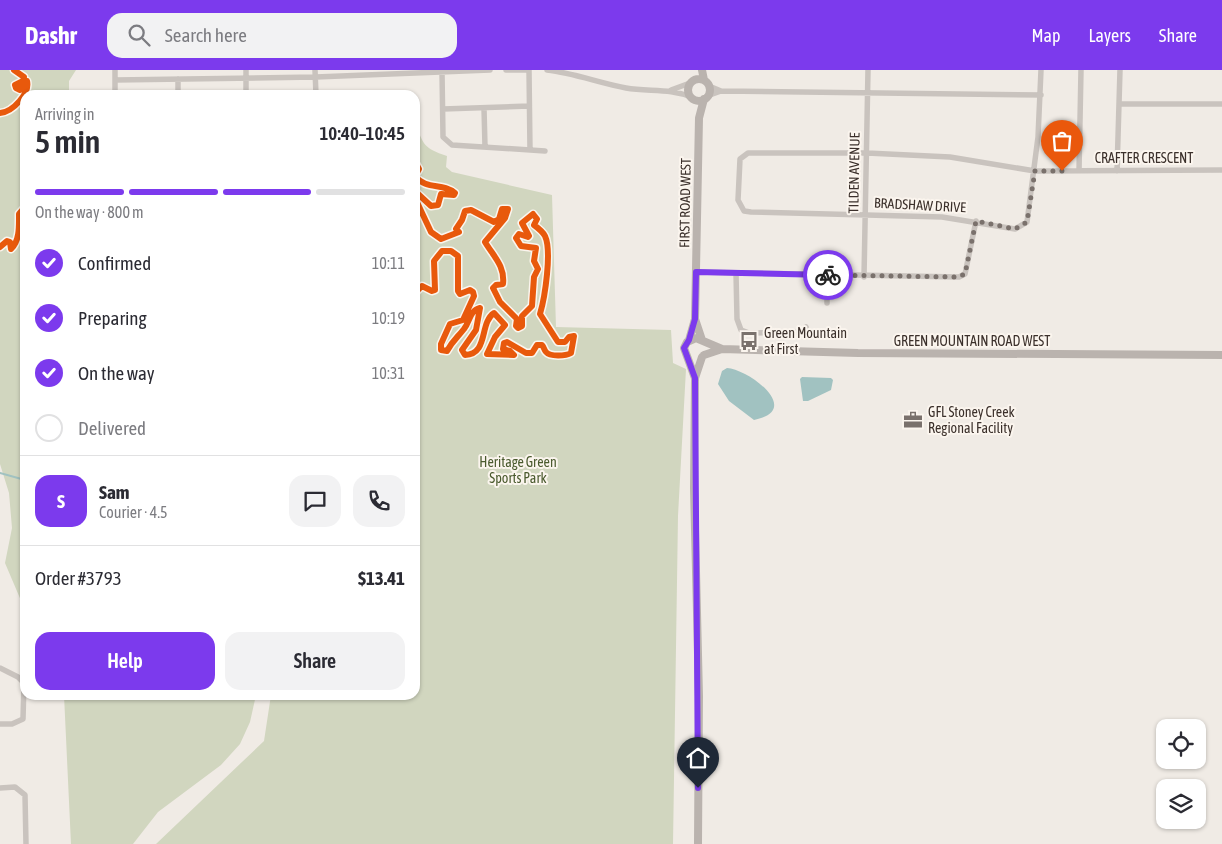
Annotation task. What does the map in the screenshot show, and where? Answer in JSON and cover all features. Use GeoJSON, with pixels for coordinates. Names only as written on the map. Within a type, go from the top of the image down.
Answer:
{"type":"FeatureCollection","features":[{"type":"Feature","properties":{"kind":"street"},"geometry":{"type":"LineString","coordinates":[[115,70],[115,90]]}},
{"type":"Feature","properties":{"kind":"street"},"geometry":{"type":"LineString","coordinates":[[246,70],[246,90]]}},
{"type":"Feature","properties":{"kind":"street"},"geometry":{"type":"LineString","coordinates":[[115,80],[246,78],[315,73],[490,70]]}},
{"type":"Feature","properties":{"kind":"street"},"geometry":{"type":"LineString","coordinates":[[506,70],[528,70],[530,150]]}},
{"type":"Feature","properties":{"kind":"street"},"geometry":{"type":"LineString","coordinates":[[547,70],[631,89],[671,90],[692,98],[706,98],[721,90]]}},
{"type":"Feature","properties":{"kind":"street","name":"FIRST ROAD WEST"},"geometry":{"type":"LineString","coordinates":[[689,340],[695,319],[698,118],[688,90],[697,70]]}},
{"type":"Feature","properties":{"kind":"street","name":"FIRST ROAD WEST"},"geometry":{"type":"LineString","coordinates":[[698,118],[706,98],[707,83],[702,70]]}},
{"type":"Feature","properties":{"kind":"street","name":"TILDEN AVENUE"},"geometry":{"type":"LineString","coordinates":[[864,277],[868,70]]}},
{"type":"Feature","properties":{"kind":"street","name":"BRADSHAW DRIVE"},"geometry":{"type":"LineString","coordinates":[[867,153],[748,152],[740,159],[738,200],[744,211],[942,217],[976,221],[1015,229],[1027,222],[1035,171],[1041,70]]}},
{"type":"Feature","properties":{"kind":"street"},"geometry":{"type":"LineString","coordinates":[[1079,171],[1081,70]]}},
{"type":"Feature","properties":{"kind":"street"},"geometry":{"type":"LineString","coordinates":[[1117,171],[1120,70]]}},
{"type":"Feature","properties":{"kind":"street"},"geometry":{"type":"LineString","coordinates":[[442,72],[443,137],[446,141],[452,145],[545,151]]}},
{"type":"Feature","properties":{"kind":"street"},"geometry":{"type":"LineString","coordinates":[[315,73],[316,90]]}},
{"type":"Feature","properties":{"kind":"street"},"geometry":{"type":"LineString","coordinates":[[178,79],[178,90]]}},
{"type":"Feature","properties":{"kind":"street"},"geometry":{"type":"LineString","coordinates":[[671,90],[692,81],[707,83],[721,90],[867,94],[1041,95]]}},
{"type":"Feature","properties":{"kind":"street"},"geometry":{"type":"LineString","coordinates":[[1119,104],[1222,104]]}},
{"type":"Feature","properties":{"kind":"street"},"geometry":{"type":"LineString","coordinates":[[443,109],[529,106]]}},
{"type":"Feature","properties":{"kind":"street"},"geometry":{"type":"LineString","coordinates":[[484,108],[485,147]]}},
{"type":"Feature","properties":{"kind":"street","name":"CRAFTER CRESCENT"},"geometry":{"type":"LineString","coordinates":[[867,153],[950,157],[1035,171],[1222,170]]}},
{"type":"Feature","properties":{"kind":"street"},"geometry":{"type":"LineString","coordinates":[[696,272],[864,277],[958,277],[965,274],[976,221]]}},
{"type":"Feature","properties":{"kind":"street"},"geometry":{"type":"LineString","coordinates":[[736,273],[737,319],[741,330],[749,333],[800,332],[806,327]]}},
{"type":"Feature","properties":{"kind":"street"},"geometry":{"type":"LineString","coordinates":[[827,275],[827,303]]}},
{"type":"Feature","properties":{"kind":"street","name":"FIRST ROAD WEST"},"geometry":{"type":"LineString","coordinates":[[695,319],[703,341]]}},
{"type":"Feature","properties":{"kind":"street"},"geometry":{"type":"LineString","coordinates":[[695,378],[684,348],[689,340],[696,338],[703,341],[706,348],[695,378],[694,488],[699,696],[698,844]]}},
{"type":"Feature","properties":{"kind":"street","name":"GREEN MOUNTAIN ROAD WEST"},"geometry":{"type":"LineString","coordinates":[[703,341],[722,349],[858,353],[1222,355]]}},
{"type":"Feature","properties":{"kind":"street","name":"GREEN MOUNTAIN ROAD WEST"},"geometry":{"type":"LineString","coordinates":[[703,356],[722,349]]}},
{"type":"Feature","properties":{"kind":"street"},"geometry":{"type":"LineString","coordinates":[[687,356],[693,360],[703,356]]}},
{"type":"Feature","properties":{"kind":"street"},"geometry":{"type":"LineString","coordinates":[[0,668],[20,678]]}},
{"type":"Feature","properties":{"kind":"street"},"geometry":{"type":"LineString","coordinates":[[0,724],[18,723],[23,719],[24,700]]}},
{"type":"Feature","properties":{"kind":"street"},"geometry":{"type":"LineString","coordinates":[[0,788],[15,788],[25,795],[26,844]]}},
{"type":"Feature","properties":{"kind":"green space"},"geometry":{"type":"Polygon","coordinates":[[[0,70],[76,70],[69,81],[69,90],[20,90],[20,598],[5,563],[12,528],[9,493],[0,464],[0,70]]]}},
{"type":"Feature","properties":{"kind":"green space","name":"Heritage Green Sports Park"},"geometry":{"type":"Polygon","coordinates":[[[420,136],[425,145],[433,151],[447,156],[446,167],[452,172],[552,195],[556,327],[671,330],[673,363],[686,369],[678,516],[673,844],[156,844],[264,741],[270,700],[420,700],[420,136]]]}},
{"type":"Feature","properties":{"kind":"green space"},"geometry":{"type":"Polygon","coordinates":[[[64,700],[255,700],[250,722],[240,744],[221,765],[158,812],[133,844],[71,844],[64,700]]]}},
{"type":"Feature","properties":{"kind":"water"},"geometry":{"type":"Polygon","coordinates":[[[727,368],[747,375],[767,391],[773,399],[774,408],[768,415],[754,420],[729,401],[718,384],[722,371],[727,368]]]}},
{"type":"Feature","properties":{"kind":"water"},"geometry":{"type":"Polygon","coordinates":[[[802,377],[831,378],[833,380],[831,390],[808,401],[803,401],[800,379],[802,377]]]}},
{"type":"Feature","properties":{"kind":"waterway"},"geometry":{"type":"LineString","coordinates":[[0,473],[20,479]]}},
{"type":"Feature","properties":{"kind":"cycle path"},"geometry":{"type":"LineString","coordinates":[[14,70],[24,77],[23,81],[15,85],[20,90]]}},
{"type":"Feature","properties":{"kind":"cycle path"},"geometry":{"type":"LineString","coordinates":[[20,90],[27,81],[26,90]]}},
{"type":"Feature","properties":{"kind":"cycle path"},"geometry":{"type":"LineString","coordinates":[[0,113],[5,112],[20,101]]}},
{"type":"Feature","properties":{"kind":"cycle path"},"geometry":{"type":"LineString","coordinates":[[420,181],[455,193],[454,195],[441,194],[438,205],[431,206],[420,196]]}},
{"type":"Feature","properties":{"kind":"cycle path"},"geometry":{"type":"LineString","coordinates":[[420,209],[431,232],[441,239],[459,232],[456,229],[465,211],[471,210],[494,222],[499,219],[502,209],[508,209],[505,218],[485,242],[501,267],[502,272],[503,284],[496,285],[493,288],[500,302],[517,319],[516,326],[518,328],[522,326],[522,316],[532,306],[534,277],[538,269],[534,261],[536,248],[521,246],[516,238],[519,234],[529,236],[522,223],[533,214],[537,219],[534,225],[545,236],[548,252],[546,286],[540,314],[558,342],[565,342],[569,337],[574,336],[571,353],[551,355],[546,352],[542,345],[537,345],[532,353],[526,353],[507,342],[504,343],[503,349],[510,351],[514,355],[487,354],[495,337],[505,325],[494,313],[489,318],[478,349],[473,353],[465,355],[462,350],[476,330],[480,308],[476,309],[472,314],[466,326],[447,351],[441,350],[441,344],[450,324],[463,320],[474,296],[470,290],[460,294],[458,291],[458,256],[451,251],[442,251],[434,261],[435,290],[432,291],[422,286],[420,288]]}},
{"type":"Feature","properties":{"kind":"cycle path"},"geometry":{"type":"LineString","coordinates":[[0,247],[7,241],[10,242],[11,249],[14,246],[18,233],[20,213]]}},
{"type":"Feature","properties":{"kind":"way so far"},"geometry":{"type":"LineString","coordinates":[[828,275],[936,278],[958,277],[965,274],[976,221],[1015,229],[1020,227],[1027,222],[1035,171],[1062,171]]}},
{"type":"Feature","properties":{"kind":"place","name":"Green Mountain at First"},"geometry":{"type":"Point","coordinates":[749,341]}},
{"type":"Feature","properties":{"kind":"place","name":"GFL Stoney Creek Regional Facility"},"geometry":{"type":"Point","coordinates":[913,420]}},
{"type":"Feature","properties":{"kind":"route"},"geometry":{"type":"LineString","coordinates":[[698,788],[699,696],[694,488],[695,378],[684,351],[695,319],[696,272],[828,275]]}}]}
